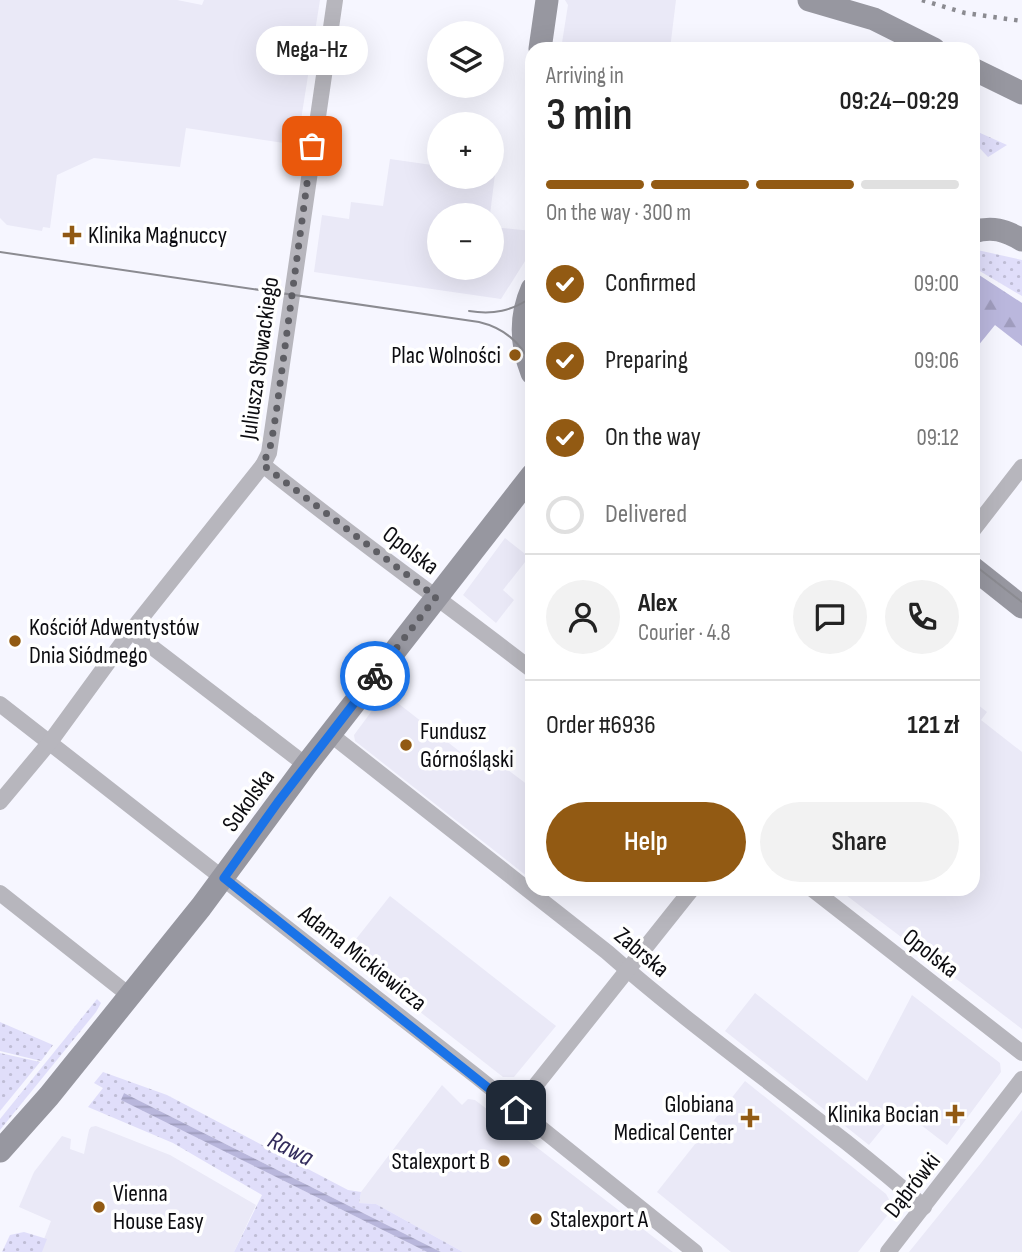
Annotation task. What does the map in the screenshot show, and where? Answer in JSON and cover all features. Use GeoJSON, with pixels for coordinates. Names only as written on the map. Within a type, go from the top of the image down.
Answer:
{"type":"FeatureCollection","features":[{"type":"Feature","properties":{"kind":"street","name":"Juliusza Słowackiego"},"geometry":{"type":"LineString","coordinates":[[0,802],[50,742],[131,631],[263,465],[271,444],[277,407],[312,146],[335,0]]}},
{"type":"Feature","properties":{"kind":"street"},"geometry":{"type":"LineString","coordinates":[[541,42],[547,0]]}},
{"type":"Feature","properties":{"kind":"street"},"geometry":{"type":"LineString","coordinates":[[815,1],[874,19],[920,42]]}},
{"type":"Feature","properties":{"kind":"street"},"geometry":{"type":"LineString","coordinates":[[980,72],[1022,93]]}},
{"type":"Feature","properties":{"kind":"street"},"geometry":{"type":"LineString","coordinates":[[980,231],[992,228],[1009,232],[1022,240]]}},
{"type":"Feature","properties":{"kind":"street"},"geometry":{"type":"LineString","coordinates":[[525,309],[525,353]]}},
{"type":"Feature","properties":{"kind":"street","name":"Opolska"},"geometry":{"type":"LineString","coordinates":[[263,465],[525,665]]}},
{"type":"Feature","properties":{"kind":"street"},"geometry":{"type":"LineString","coordinates":[[980,521],[1022,467]]}},
{"type":"Feature","properties":{"kind":"street","name":"Sokolska"},"geometry":{"type":"LineString","coordinates":[[0,1151],[49,1096],[224,878],[306,765],[525,484]]}},
{"type":"Feature","properties":{"kind":"street"},"geometry":{"type":"LineString","coordinates":[[980,574],[1022,607]]}},
{"type":"Feature","properties":{"kind":"street"},"geometry":{"type":"LineString","coordinates":[[131,631],[306,765]]}},
{"type":"Feature","properties":{"kind":"street","name":"Adama Mickiewicza"},"geometry":{"type":"LineString","coordinates":[[0,704],[695,1252]]}},
{"type":"Feature","properties":{"kind":"street","name":"Zabrska"},"geometry":{"type":"LineString","coordinates":[[330,734],[525,889]]}},
{"type":"Feature","properties":{"kind":"street"},"geometry":{"type":"LineString","coordinates":[[0,893],[129,995]]}},
{"type":"Feature","properties":{"kind":"street","name":"Zabrska"},"geometry":{"type":"LineString","coordinates":[[534,896],[924,1207]]}},
{"type":"Feature","properties":{"kind":"street"},"geometry":{"type":"LineString","coordinates":[[516,1110],[686,896]]}},
{"type":"Feature","properties":{"kind":"street","name":"Opolska"},"geometry":{"type":"LineString","coordinates":[[822,896],[1022,1053]]}},
{"type":"Feature","properties":{"kind":"street","name":"Dąbrówki"},"geometry":{"type":"LineString","coordinates":[[888,1252],[1022,1079]]}},
{"type":"Feature","properties":{"kind":"shaded area"},"geometry":{"type":"Polygon","coordinates":[[[0,0],[177,0],[202,5],[204,0],[320,0],[297,145],[186,128],[180,167],[94,158],[57,175],[50,228],[43,227],[42,231],[7,225],[0,218],[0,0]]]}},
{"type":"Feature","properties":{"kind":"shaded area"},"geometry":{"type":"Polygon","coordinates":[[[565,0],[676,0],[671,42],[562,42],[568,5],[565,0]]]}},
{"type":"Feature","properties":{"kind":"shaded area"},"geometry":{"type":"Polygon","coordinates":[[[980,133],[1007,145],[988,157],[980,148],[980,133]]]}},
{"type":"Feature","properties":{"kind":"shaded area"},"geometry":{"type":"Polygon","coordinates":[[[390,159],[427,164],[427,189],[493,189],[491,203],[427,203],[427,280],[504,280],[504,228],[525,230],[525,261],[501,299],[314,272],[322,215],[349,219],[351,202],[383,206],[390,159]]]}},
{"type":"Feature","properties":{"kind":"shaded area"},"geometry":{"type":"Polygon","coordinates":[[[980,251],[1022,260],[1022,296],[980,271],[980,251]]]}},
{"type":"Feature","properties":{"kind":"shaded area"},"geometry":{"type":"Polygon","coordinates":[[[505,538],[525,554],[525,562],[503,590],[514,600],[496,623],[463,595],[505,538]]]}},
{"type":"Feature","properties":{"kind":"shaded area"},"geometry":{"type":"Polygon","coordinates":[[[385,693],[468,758],[477,747],[525,783],[525,875],[355,741],[354,735],[385,693]]]}},
{"type":"Feature","properties":{"kind":"shaded area"},"geometry":{"type":"Polygon","coordinates":[[[980,706],[987,712],[981,720],[1022,752],[1022,1029],[847,896],[980,896],[980,706]]]}},
{"type":"Feature","properties":{"kind":"shaded area"},"geometry":{"type":"Polygon","coordinates":[[[390,896],[556,1026],[514,1077],[503,1077],[345,953],[390,896]]]}},
{"type":"Feature","properties":{"kind":"shaded area"},"geometry":{"type":"Polygon","coordinates":[[[755,993],[867,1081],[912,995],[1000,1063],[1001,1072],[947,1145],[899,1108],[869,1145],[725,1031],[755,993]]]}},
{"type":"Feature","properties":{"kind":"shaded area"},"geometry":{"type":"Polygon","coordinates":[[[97,999],[101,1003],[96,1012],[0,1130],[0,1119],[97,999]]]}},
{"type":"Feature","properties":{"kind":"shaded area"},"geometry":{"type":"Polygon","coordinates":[[[0,1022],[53,1045],[41,1061],[0,1051],[0,1022]]]}},
{"type":"Feature","properties":{"kind":"shaded area"},"geometry":{"type":"Polygon","coordinates":[[[0,1053],[40,1062],[0,1111],[0,1053]]]}},
{"type":"Feature","properties":{"kind":"shaded area"},"geometry":{"type":"Polygon","coordinates":[[[103,1072],[167,1095],[348,1190],[361,1192],[359,1203],[376,1204],[463,1252],[441,1252],[124,1093],[122,1100],[427,1252],[234,1252],[262,1195],[173,1143],[88,1107],[103,1088],[94,1083],[103,1072]]]}},
{"type":"Feature","properties":{"kind":"shaded area"},"geometry":{"type":"Polygon","coordinates":[[[745,1081],[886,1194],[891,1203],[890,1212],[858,1252],[731,1252],[657,1192],[745,1081]]]}},
{"type":"Feature","properties":{"kind":"shaded area"},"geometry":{"type":"Polygon","coordinates":[[[442,1085],[462,1105],[468,1099],[475,1100],[673,1252],[463,1252],[376,1204],[359,1203],[361,1192],[442,1085]]]}},
{"type":"Feature","properties":{"kind":"shaded area"},"geometry":{"type":"Polygon","coordinates":[[[124,1093],[441,1252],[427,1252],[121,1100],[124,1093]]]}},
{"type":"Feature","properties":{"kind":"shaded area"},"geometry":{"type":"Polygon","coordinates":[[[1022,1110],[1022,1252],[909,1252],[981,1163],[1022,1110]]]}},
{"type":"Feature","properties":{"kind":"shaded area"},"geometry":{"type":"Polygon","coordinates":[[[96,1126],[170,1155],[256,1205],[234,1252],[39,1252],[51,1221],[19,1207],[34,1172],[62,1136],[71,1139],[70,1149],[84,1154],[89,1130],[96,1126]]]}},
{"type":"Feature","properties":{"kind":"shaded area"},"geometry":{"type":"Polygon","coordinates":[[[24,1232],[47,1239],[42,1252],[2,1252],[10,1235],[24,1232]]]}},
{"type":"Feature","properties":{"kind":"green space"},"geometry":{"type":"Polygon","coordinates":[[[980,276],[1022,303],[1022,346],[995,325],[980,343],[980,276]]]}},
{"type":"Feature","properties":{"kind":"tram line"},"geometry":{"type":"LineString","coordinates":[[0,252],[479,322],[510,337],[525,354]]}},
{"type":"Feature","properties":{"kind":"tram line"},"geometry":{"type":"LineString","coordinates":[[469,311],[502,311],[525,301]]}},
{"type":"Feature","properties":{"kind":"tram line"},"geometry":{"type":"LineString","coordinates":[[980,569],[1022,602]]}},
{"type":"Feature","properties":{"kind":"railway"},"geometry":{"type":"LineString","coordinates":[[922,0],[965,13],[1022,21]]}},
{"type":"Feature","properties":{"kind":"way so far"},"geometry":{"type":"LineString","coordinates":[[312,146],[276,414],[269,453],[263,465],[436,597],[375,676]]}},
{"type":"Feature","properties":{"kind":"place","name":"Mega-Hz"},"geometry":{"type":"Point","coordinates":[312,146]}},
{"type":"Feature","properties":{"kind":"place","name":"Klinika Magnuccy"},"geometry":{"type":"Point","coordinates":[72,235]}},
{"type":"Feature","properties":{"kind":"place","name":"Plac Wolności"},"geometry":{"type":"Point","coordinates":[515,355]}},
{"type":"Feature","properties":{"kind":"place","name":"Kościół Adwentystów Dnia Siódmego"},"geometry":{"type":"Point","coordinates":[15,641]}},
{"type":"Feature","properties":{"kind":"place","name":"Fundusz Górnośląski"},"geometry":{"type":"Point","coordinates":[406,745]}},
{"type":"Feature","properties":{"kind":"place","name":"Klinika Bocian"},"geometry":{"type":"Point","coordinates":[955,1114]}},
{"type":"Feature","properties":{"kind":"place","name":"Globiana Medical Center"},"geometry":{"type":"Point","coordinates":[750,1118]}},
{"type":"Feature","properties":{"kind":"place","name":"Stalexport B"},"geometry":{"type":"Point","coordinates":[504,1161]}},
{"type":"Feature","properties":{"kind":"place","name":"Vienna House Easy"},"geometry":{"type":"Point","coordinates":[99,1207]}},
{"type":"Feature","properties":{"kind":"place","name":"Stalexport A"},"geometry":{"type":"Point","coordinates":[536,1219]}},
{"type":"Feature","properties":{"kind":"route"},"geometry":{"type":"LineString","coordinates":[[375,676],[278,802],[224,878],[516,1110]]}},
{"type":"Feature","properties":{"kind":"water label","name":"Rawa"},"geometry":{"type":"Point","coordinates":[291,1148]}}]}
